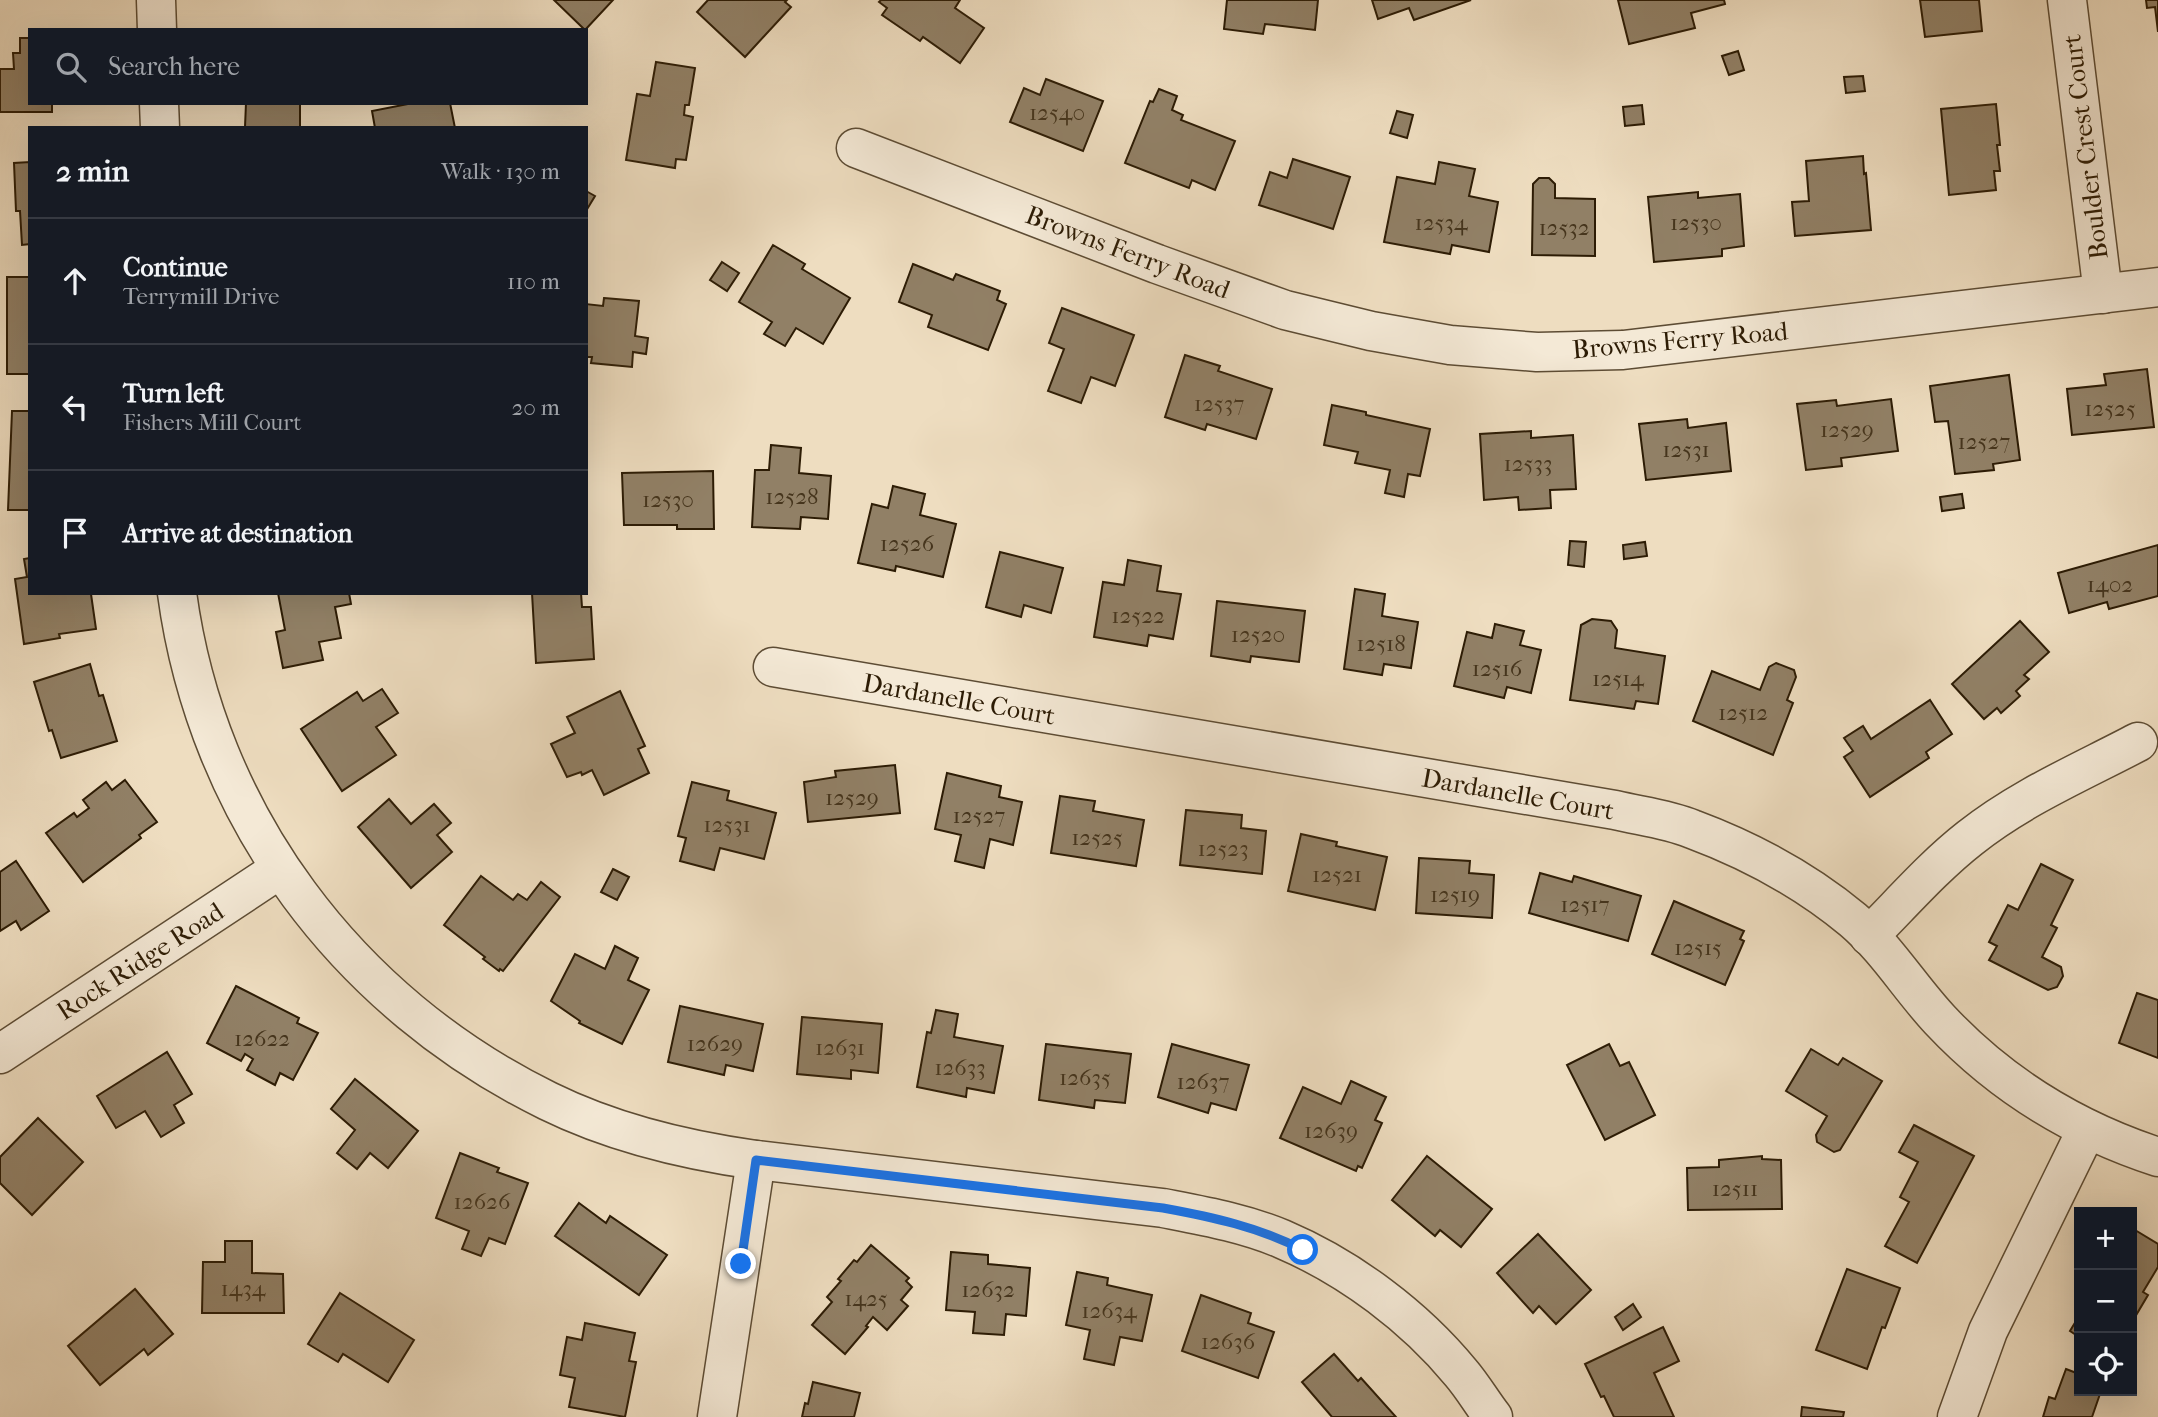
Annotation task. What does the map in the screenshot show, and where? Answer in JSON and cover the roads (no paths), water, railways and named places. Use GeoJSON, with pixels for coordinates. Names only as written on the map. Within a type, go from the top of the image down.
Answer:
{"type":"FeatureCollection","features":[{"type":"Feature","properties":{"kind":"street"},"geometry":{"type":"LineString","coordinates":[[156,0],[157,28]]}},
{"type":"Feature","properties":{"kind":"street","name":"Boulder Crest Court"},"geometry":{"type":"LineString","coordinates":[[2067,0],[2103,294]]}},
{"type":"Feature","properties":{"kind":"street"},"geometry":{"type":"LineString","coordinates":[[159,105],[160,126]]}},
{"type":"Feature","properties":{"kind":"street","name":"Browns Ferry Road"},"geometry":{"type":"LineString","coordinates":[[856,148],[1145,260],[1285,310],[1371,331],[1450,345],[1537,352],[1623,351],[2158,287]]}},
{"type":"Feature","properties":{"kind":"street"},"geometry":{"type":"LineString","coordinates":[[177,595],[200,700],[229,776],[251,821],[280,869],[336,941],[391,997],[423,1024],[487,1068],[550,1102],[620,1130],[710,1154],[1163,1208],[1224,1220],[1282,1240],[1343,1271],[1396,1309],[1434,1343],[1462,1374],[1493,1417]]}},
{"type":"Feature","properties":{"kind":"street","name":"Dardanelle Court"},"geometry":{"type":"LineString","coordinates":[[773,667],[1615,810],[1690,828],[1767,861],[1809,886],[1869,936],[1939,1020],[1973,1052],[2032,1098],[2087,1129],[2158,1157]]}},
{"type":"Feature","properties":{"kind":"street"},"geometry":{"type":"LineString","coordinates":[[1869,936],[1939,865],[1971,837],[2023,802],[2138,742]]}},
{"type":"Feature","properties":{"kind":"street","name":"Rock Ridge Road"},"geometry":{"type":"LineString","coordinates":[[0,1054],[280,869]]}},
{"type":"Feature","properties":{"kind":"street"},"geometry":{"type":"LineString","coordinates":[[1957,1417],[1988,1331],[2087,1129]]}},
{"type":"Feature","properties":{"kind":"street"},"geometry":{"type":"LineString","coordinates":[[717,1417],[756,1160]]}}]}
